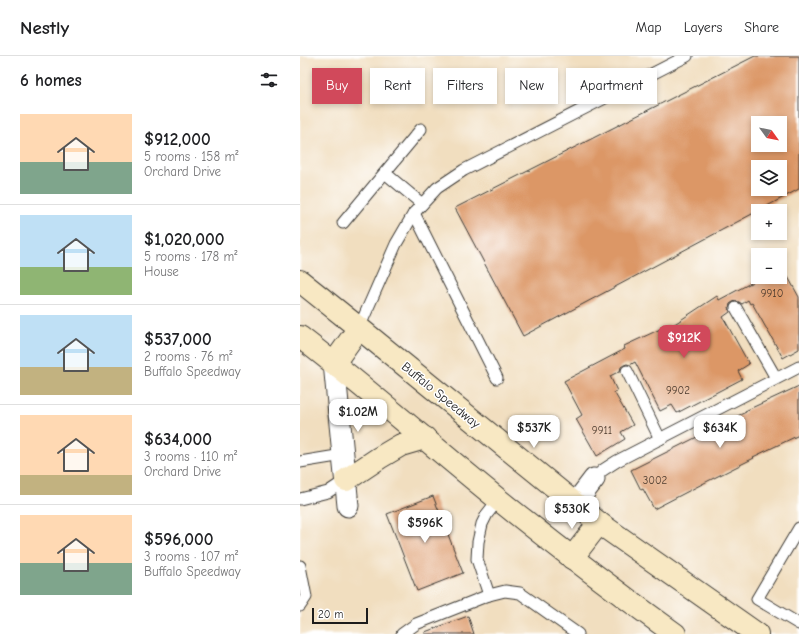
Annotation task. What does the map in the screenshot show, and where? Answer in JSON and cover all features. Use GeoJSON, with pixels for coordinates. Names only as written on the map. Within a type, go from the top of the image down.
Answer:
{"type":"FeatureCollection","features":[{"type":"Feature","properties":{"kind":"main road","name":"Buffalo Speedway"},"geometry":{"type":"LineString","coordinates":[[300,281],[598,523],[757,634]]}},
{"type":"Feature","properties":{"kind":"main road"},"geometry":{"type":"LineString","coordinates":[[334,363],[359,328]]}},
{"type":"Feature","properties":{"kind":"main road"},"geometry":{"type":"LineString","coordinates":[[300,336],[498,500],[572,558],[675,634]]}},
{"type":"Feature","properties":{"kind":"main road"},"geometry":{"type":"LineString","coordinates":[[346,480],[401,445],[425,438]]}},
{"type":"Feature","properties":{"kind":"main road"},"geometry":{"type":"LineString","coordinates":[[572,558],[598,523]]}},
{"type":"Feature","properties":{"kind":"street"},"geometry":{"type":"LineString","coordinates":[[334,363],[348,506]]}},
{"type":"Feature","properties":{"kind":"street"},"geometry":{"type":"LineString","coordinates":[[575,504],[594,479]]}},
{"type":"Feature","properties":{"kind":"lane"},"geometry":{"type":"LineString","coordinates":[[359,328],[396,244],[414,213],[437,188],[464,170],[687,56]]}},
{"type":"Feature","properties":{"kind":"lane"},"geometry":{"type":"LineString","coordinates":[[343,223],[421,128]]}},
{"type":"Feature","properties":{"kind":"lane"},"geometry":{"type":"LineString","coordinates":[[385,173],[422,204]]}},
{"type":"Feature","properties":{"kind":"lane"},"geometry":{"type":"LineString","coordinates":[[414,213],[497,378]]}},
{"type":"Feature","properties":{"kind":"lane"},"geometry":{"type":"LineString","coordinates":[[736,308],[776,378]]}},
{"type":"Feature","properties":{"kind":"lane"},"geometry":{"type":"LineString","coordinates":[[594,479],[603,470],[617,461],[799,367]]}},
{"type":"Feature","properties":{"kind":"lane"},"geometry":{"type":"LineString","coordinates":[[627,371],[660,439]]}},
{"type":"Feature","properties":{"kind":"lane"},"geometry":{"type":"LineString","coordinates":[[300,462],[343,455]]}},
{"type":"Feature","properties":{"kind":"lane"},"geometry":{"type":"LineString","coordinates":[[300,499],[328,492],[346,480]]}},
{"type":"Feature","properties":{"kind":"lane"},"geometry":{"type":"LineString","coordinates":[[488,595],[477,559],[478,542],[482,524],[487,514],[498,500]]}},
{"type":"Feature","properties":{"kind":"lane"},"geometry":{"type":"LineString","coordinates":[[799,528],[757,599],[799,624]]}},
{"type":"Feature","properties":{"kind":"lane"},"geometry":{"type":"LineString","coordinates":[[300,566],[306,597],[300,606]]}},
{"type":"Feature","properties":{"kind":"lane"},"geometry":{"type":"LineString","coordinates":[[402,634],[416,624],[488,595],[505,591],[520,593],[578,634]]}},
{"type":"Feature","properties":{"kind":"building"},"geometry":{"type":"Polygon","coordinates":[[[755,56],[799,56],[799,189],[787,195],[787,160],[751,160],[751,196],[786,196],[771,204],[751,204],[751,215],[523,336],[455,208],[755,56]]]}},
{"type":"Feature","properties":{"kind":"building"},"geometry":{"type":"Polygon","coordinates":[[[788,277],[799,297],[799,349],[783,358],[752,303],[750,304],[748,300],[742,304],[736,301],[733,302],[730,304],[730,312],[723,317],[749,364],[738,371],[742,379],[677,413],[672,405],[660,411],[635,362],[630,365],[624,365],[621,367],[620,371],[610,376],[617,391],[614,392],[633,425],[621,432],[625,439],[597,456],[576,419],[582,415],[564,381],[625,349],[624,346],[669,325],[670,327],[717,296],[719,300],[751,283],[787,284],[788,277]]]}},
{"type":"Feature","properties":{"kind":"building"},"geometry":{"type":"Polygon","coordinates":[[[799,386],[799,435],[753,457],[754,458],[654,509],[643,489],[641,490],[631,470],[723,424],[746,412],[745,411],[799,386]]]}},
{"type":"Feature","properties":{"kind":"building"},"geometry":{"type":"Polygon","coordinates":[[[433,496],[463,573],[417,591],[387,514],[433,496]]]}},
{"type":"Feature","properties":{"kind":"building"},"geometry":{"type":"Polygon","coordinates":[[[468,616],[474,634],[425,634],[425,632],[468,616]]]}}]}
